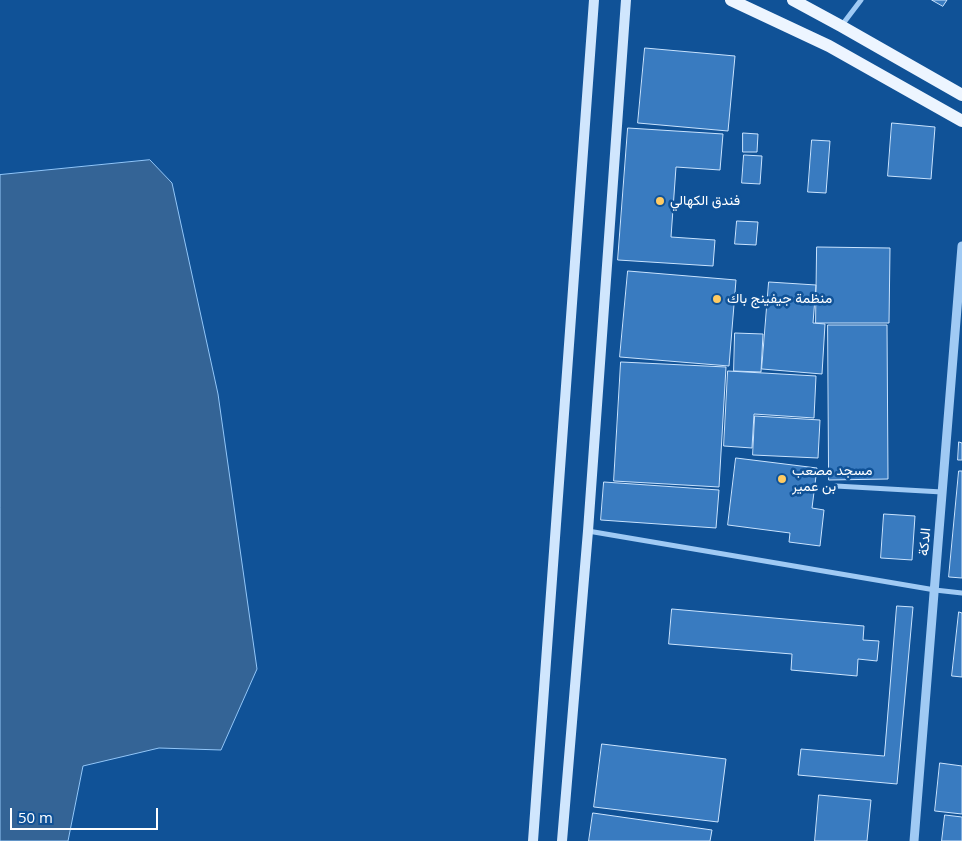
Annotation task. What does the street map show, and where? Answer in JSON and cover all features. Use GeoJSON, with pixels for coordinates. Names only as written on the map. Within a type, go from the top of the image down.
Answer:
{"type":"FeatureCollection","features":[{"type":"Feature","properties":{"kind":"main road"},"geometry":{"type":"LineString","coordinates":[[533,841],[594,0]]}},
{"type":"Feature","properties":{"kind":"main road"},"geometry":{"type":"LineString","coordinates":[[562,841],[588,531],[626,0]]}},
{"type":"Feature","properties":{"kind":"main road"},"geometry":{"type":"LineString","coordinates":[[731,0],[829,46],[962,121]]}},
{"type":"Feature","properties":{"kind":"main road"},"geometry":{"type":"LineString","coordinates":[[793,0],[962,95]]}},
{"type":"Feature","properties":{"kind":"street"},"geometry":{"type":"LineString","coordinates":[[841,26],[861,0]]}},
{"type":"Feature","properties":{"kind":"street","name":"الدكة"},"geometry":{"type":"LineString","coordinates":[[914,841],[962,246]]}},
{"type":"Feature","properties":{"kind":"street"},"geometry":{"type":"LineString","coordinates":[[836,486],[942,492]]}},
{"type":"Feature","properties":{"kind":"street"},"geometry":{"type":"LineString","coordinates":[[588,531],[934,590],[962,593]]}},
{"type":"Feature","properties":{"kind":"water"},"geometry":{"type":"Polygon","coordinates":[[[150,160],[172,183],[218,394],[257,669],[221,750],[159,748],[83,766],[68,841],[0,841],[0,175],[150,160]]]}},
{"type":"Feature","properties":{"kind":"building"},"geometry":{"type":"Polygon","coordinates":[[[932,0],[947,0],[943,6],[932,0]]]}},
{"type":"Feature","properties":{"kind":"building"},"geometry":{"type":"Polygon","coordinates":[[[645,48],[735,56],[728,131],[638,123],[645,48]]]}},
{"type":"Feature","properties":{"kind":"building"},"geometry":{"type":"Polygon","coordinates":[[[892,123],[935,127],[931,179],[888,176],[892,123]]]}},
{"type":"Feature","properties":{"kind":"building"},"geometry":{"type":"Polygon","coordinates":[[[628,128],[723,134],[720,170],[676,167],[671,237],[715,240],[713,266],[618,260],[628,128]]]}},
{"type":"Feature","properties":{"kind":"building"},"geometry":{"type":"Polygon","coordinates":[[[743,133],[758,134],[757,152],[743,152],[743,133]]]}},
{"type":"Feature","properties":{"kind":"building"},"geometry":{"type":"Polygon","coordinates":[[[812,140],[830,141],[826,193],[808,192],[812,140]]]}},
{"type":"Feature","properties":{"kind":"building"},"geometry":{"type":"Polygon","coordinates":[[[744,155],[762,156],[760,184],[742,183],[744,155]]]}},
{"type":"Feature","properties":{"kind":"building"},"geometry":{"type":"Polygon","coordinates":[[[737,221],[758,222],[756,245],[735,244],[737,221]]]}},
{"type":"Feature","properties":{"kind":"building"},"geometry":{"type":"Polygon","coordinates":[[[817,247],[890,248],[889,323],[816,323],[817,247]]]}},
{"type":"Feature","properties":{"kind":"building"},"geometry":{"type":"Polygon","coordinates":[[[628,271],[736,280],[729,366],[620,357],[628,271]]]}},
{"type":"Feature","properties":{"kind":"building"},"geometry":{"type":"Polygon","coordinates":[[[769,282],[816,285],[813,323],[825,324],[822,374],[762,369],[769,282]]]}},
{"type":"Feature","properties":{"kind":"building"},"geometry":{"type":"Polygon","coordinates":[[[828,325],[887,325],[888,479],[829,480],[828,325]]]}},
{"type":"Feature","properties":{"kind":"building"},"geometry":{"type":"Polygon","coordinates":[[[735,333],[763,334],[761,372],[734,371],[735,333]]]}},
{"type":"Feature","properties":{"kind":"building"},"geometry":{"type":"Polygon","coordinates":[[[621,362],[726,367],[719,487],[614,481],[621,362]]]}},
{"type":"Feature","properties":{"kind":"building"},"geometry":{"type":"Polygon","coordinates":[[[728,371],[816,376],[814,418],[754,414],[752,448],[724,446],[728,371]]]}},
{"type":"Feature","properties":{"kind":"building"},"geometry":{"type":"Polygon","coordinates":[[[755,416],[820,420],[818,458],[753,455],[755,416]]]}},
{"type":"Feature","properties":{"kind":"building"},"geometry":{"type":"Polygon","coordinates":[[[959,442],[962,443],[962,460],[958,460],[959,442]]]}},
{"type":"Feature","properties":{"kind":"building"},"geometry":{"type":"Polygon","coordinates":[[[736,458],[817,468],[812,508],[824,510],[820,546],[789,542],[790,533],[728,525],[736,458]]]}},
{"type":"Feature","properties":{"kind":"building"},"geometry":{"type":"Polygon","coordinates":[[[959,471],[962,471],[962,578],[949,577],[959,471]]]}},
{"type":"Feature","properties":{"kind":"building"},"geometry":{"type":"Polygon","coordinates":[[[604,482],[719,490],[716,528],[601,520],[604,482]]]}},
{"type":"Feature","properties":{"kind":"building"},"geometry":{"type":"Polygon","coordinates":[[[884,514],[915,516],[912,560],[881,558],[884,514]]]}},
{"type":"Feature","properties":{"kind":"building"},"geometry":{"type":"Polygon","coordinates":[[[897,606],[913,607],[897,784],[798,775],[801,749],[884,756],[897,606]]]}},
{"type":"Feature","properties":{"kind":"building"},"geometry":{"type":"Polygon","coordinates":[[[672,609],[864,626],[863,640],[879,641],[877,661],[858,659],[857,676],[791,670],[792,654],[669,644],[672,609]]]}},
{"type":"Feature","properties":{"kind":"building"},"geometry":{"type":"Polygon","coordinates":[[[959,612],[962,613],[962,677],[952,676],[959,612]]]}},
{"type":"Feature","properties":{"kind":"building"},"geometry":{"type":"Polygon","coordinates":[[[602,744],[726,759],[718,822],[594,807],[602,744]]]}},
{"type":"Feature","properties":{"kind":"building"},"geometry":{"type":"Polygon","coordinates":[[[940,763],[962,766],[962,814],[935,811],[940,763]]]}},
{"type":"Feature","properties":{"kind":"building"},"geometry":{"type":"Polygon","coordinates":[[[819,795],[871,800],[867,841],[815,841],[819,795]]]}},
{"type":"Feature","properties":{"kind":"building"},"geometry":{"type":"Polygon","coordinates":[[[593,813],[712,830],[710,841],[589,841],[593,813]]]}},
{"type":"Feature","properties":{"kind":"building"},"geometry":{"type":"Polygon","coordinates":[[[945,815],[962,817],[962,841],[942,841],[945,815]]]}},
{"type":"Feature","properties":{"kind":"place","name":"فندق الكهالي"},"geometry":{"type":"Point","coordinates":[660,201]}},
{"type":"Feature","properties":{"kind":"place","name":"منظمة جيفينج باك"},"geometry":{"type":"Point","coordinates":[717,299]}},
{"type":"Feature","properties":{"kind":"place","name":"مسجد مصعب بن عمير"},"geometry":{"type":"Point","coordinates":[782,479]}}]}
